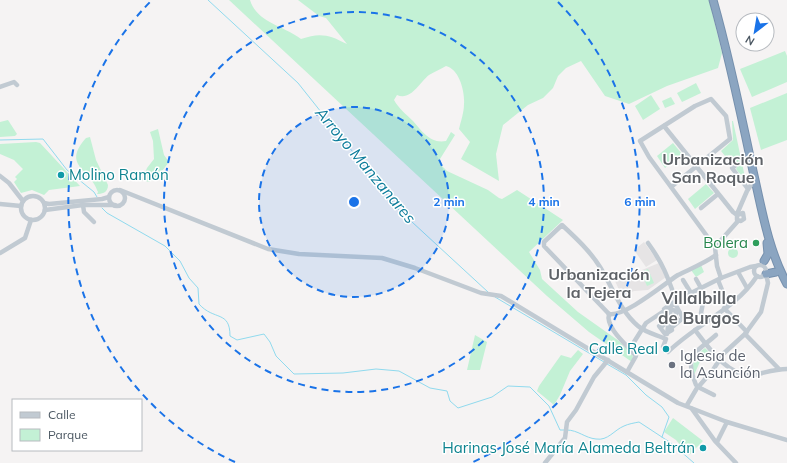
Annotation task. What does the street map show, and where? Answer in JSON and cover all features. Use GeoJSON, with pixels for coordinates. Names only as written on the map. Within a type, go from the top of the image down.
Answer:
{"type":"FeatureCollection","features":[{"type":"Feature","properties":{"kind":"highway"},"geometry":{"type":"LineString","coordinates":[[713,0],[724,40],[769,244],[776,270],[787,285]]}},
{"type":"Feature","properties":{"kind":"highway"},"geometry":{"type":"LineString","coordinates":[[769,244],[771,258],[787,290]]}},
{"type":"Feature","properties":{"kind":"highway"},"geometry":{"type":"LineString","coordinates":[[760,264],[768,254],[769,244]]}},
{"type":"Feature","properties":{"kind":"highway"},"geometry":{"type":"LineString","coordinates":[[769,244],[787,285]]}},
{"type":"Feature","properties":{"kind":"highway"},"geometry":{"type":"LineString","coordinates":[[760,264],[771,258]]}},
{"type":"Feature","properties":{"kind":"highway"},"geometry":{"type":"LineString","coordinates":[[759,275],[776,270]]}},
{"type":"Feature","properties":{"kind":"street"},"geometry":{"type":"LineString","coordinates":[[0,87],[14,82],[17,85]]}},
{"type":"Feature","properties":{"kind":"street"},"geometry":{"type":"LineString","coordinates":[[671,187],[730,139],[727,119],[716,103],[710,99],[694,106],[640,141],[671,187],[715,247],[719,279],[728,305]]}},
{"type":"Feature","properties":{"kind":"street"},"geometry":{"type":"LineString","coordinates":[[664,126],[718,194],[744,219],[738,221],[715,247]]}},
{"type":"Feature","properties":{"kind":"street"},"geometry":{"type":"LineString","coordinates":[[735,166],[732,168],[748,189]]}},
{"type":"Feature","properties":{"kind":"street"},"geometry":{"type":"LineString","coordinates":[[0,176],[9,184],[22,204],[24,217],[31,220],[41,217],[45,210],[44,203],[40,198],[32,196],[22,204],[0,204]]}},
{"type":"Feature","properties":{"kind":"street"},"geometry":{"type":"LineString","coordinates":[[738,221],[742,202],[755,179]]}},
{"type":"Feature","properties":{"kind":"street"},"geometry":{"type":"LineString","coordinates":[[120,190],[124,193],[124,201]]}},
{"type":"Feature","properties":{"kind":"street"},"geometry":{"type":"LineString","coordinates":[[45,210],[83,205],[109,197],[112,191],[120,190],[274,250],[299,254],[382,258],[415,268],[480,293],[505,298],[607,362],[627,372],[678,403],[687,405],[692,409],[716,442],[736,463]]}},
{"type":"Feature","properties":{"kind":"street"},"geometry":{"type":"LineString","coordinates":[[701,208],[718,194]]}},
{"type":"Feature","properties":{"kind":"street"},"geometry":{"type":"LineString","coordinates":[[109,197],[111,202],[115,205]]}},
{"type":"Feature","properties":{"kind":"street"},"geometry":{"type":"LineString","coordinates":[[44,203],[93,202],[105,206],[121,205],[124,201],[137,197]]}},
{"type":"Feature","properties":{"kind":"street"},"geometry":{"type":"LineString","coordinates":[[83,205],[86,214],[94,222]]}},
{"type":"Feature","properties":{"kind":"street"},"geometry":{"type":"LineString","coordinates":[[0,253],[25,238],[31,220]]}},
{"type":"Feature","properties":{"kind":"street"},"geometry":{"type":"LineString","coordinates":[[627,372],[636,356],[614,331],[608,317],[609,314],[543,244],[562,225],[597,262],[624,310],[642,329],[675,344]]}},
{"type":"Feature","properties":{"kind":"street"},"geometry":{"type":"LineString","coordinates":[[648,243],[663,265],[670,280],[676,304],[683,319]]}},
{"type":"Feature","properties":{"kind":"street"},"geometry":{"type":"LineString","coordinates":[[609,314],[616,314],[646,298],[670,280],[716,255]]}},
{"type":"Feature","properties":{"kind":"street"},"geometry":{"type":"LineString","coordinates":[[634,342],[646,323],[670,309],[691,293],[719,279],[760,264]]}},
{"type":"Feature","properties":{"kind":"street"},"geometry":{"type":"LineString","coordinates":[[676,318],[668,327],[663,347],[668,352],[675,344],[728,305],[747,288],[766,268],[760,264]]}},
{"type":"Feature","properties":{"kind":"street"},"geometry":{"type":"LineString","coordinates":[[760,264],[759,275],[768,285]]}},
{"type":"Feature","properties":{"kind":"street"},"geometry":{"type":"LineString","coordinates":[[687,405],[698,386],[723,354],[746,333],[763,308],[768,285],[768,277],[759,275],[747,268]]}},
{"type":"Feature","properties":{"kind":"street"},"geometry":{"type":"LineString","coordinates":[[738,272],[747,288]]}},
{"type":"Feature","properties":{"kind":"street"},"geometry":{"type":"LineString","coordinates":[[696,279],[701,288]]}},
{"type":"Feature","properties":{"kind":"street"},"geometry":{"type":"LineString","coordinates":[[683,280],[691,293]]}},
{"type":"Feature","properties":{"kind":"street"},"geometry":{"type":"LineString","coordinates":[[665,311],[664,309],[674,302],[676,304]]}},
{"type":"Feature","properties":{"kind":"street"},"geometry":{"type":"LineString","coordinates":[[703,303],[701,313],[706,322]]}},
{"type":"Feature","properties":{"kind":"street"},"geometry":{"type":"LineString","coordinates":[[724,308],[780,369]]}},
{"type":"Feature","properties":{"kind":"street"},"geometry":{"type":"LineString","coordinates":[[670,309],[670,314],[676,318],[683,319]]}},
{"type":"Feature","properties":{"kind":"street"},"geometry":{"type":"LineString","coordinates":[[665,311],[670,320],[661,327],[659,326],[662,331],[667,333]]}},
{"type":"Feature","properties":{"kind":"street"},"geometry":{"type":"LineString","coordinates":[[667,333],[683,319]]}},
{"type":"Feature","properties":{"kind":"street"},"geometry":{"type":"LineString","coordinates":[[695,330],[719,360],[736,371],[747,374],[787,369]]}},
{"type":"Feature","properties":{"kind":"street"},"geometry":{"type":"LineString","coordinates":[[714,395],[698,386],[690,371],[692,357],[697,350],[716,335]]}},
{"type":"Feature","properties":{"kind":"street"},"geometry":{"type":"LineString","coordinates":[[545,463],[563,440],[566,434],[567,422],[576,410],[590,382],[607,362]]}},
{"type":"Feature","properties":{"kind":"street"},"geometry":{"type":"LineString","coordinates":[[692,409],[727,422],[787,440]]}},
{"type":"Feature","properties":{"kind":"street"},"geometry":{"type":"LineString","coordinates":[[716,442],[727,422]]}},
{"type":"Feature","properties":{"kind":"shaded area"},"geometry":{"type":"Polygon","coordinates":[[[644,242],[657,260],[646,267],[634,250],[644,242]]]}},
{"type":"Feature","properties":{"kind":"shaded area"},"geometry":{"type":"Polygon","coordinates":[[[659,263],[666,277],[648,290],[634,291],[622,296],[615,281],[659,263]]]}},
{"type":"Feature","properties":{"kind":"green space"},"geometry":{"type":"Polygon","coordinates":[[[229,0],[250,0],[254,8],[265,19],[301,39],[319,35],[335,38],[347,44],[326,18],[319,16],[298,0],[709,0],[722,53],[718,68],[667,86],[629,104],[605,96],[581,61],[566,68],[558,76],[553,88],[543,98],[528,105],[503,125],[496,154],[499,181],[461,159],[470,142],[459,129],[464,110],[464,99],[458,76],[451,68],[446,66],[429,75],[411,93],[406,96],[397,95],[394,100],[400,109],[423,133],[431,139],[435,141],[446,141],[451,132],[455,135],[440,159],[441,165],[447,171],[488,190],[502,199],[517,190],[563,220],[529,252],[540,270],[542,279],[578,312],[619,341],[633,356],[632,362],[589,332],[547,296],[229,0]]]}},
{"type":"Feature","properties":{"kind":"green space"},"geometry":{"type":"Polygon","coordinates":[[[785,51],[787,56],[787,82],[752,97],[740,69],[785,51]]]}},
{"type":"Feature","properties":{"kind":"green space"},"geometry":{"type":"Polygon","coordinates":[[[696,83],[701,93],[682,102],[677,93],[696,83]]]}},
{"type":"Feature","properties":{"kind":"green space"},"geometry":{"type":"Polygon","coordinates":[[[787,93],[787,140],[761,150],[750,108],[787,93]]]}},
{"type":"Feature","properties":{"kind":"green space"},"geometry":{"type":"Polygon","coordinates":[[[651,95],[660,109],[643,120],[635,106],[651,95]]]}},
{"type":"Feature","properties":{"kind":"green space"},"geometry":{"type":"Polygon","coordinates":[[[671,97],[675,104],[665,108],[662,101],[671,97]]]}},
{"type":"Feature","properties":{"kind":"green space"},"geometry":{"type":"Polygon","coordinates":[[[8,120],[17,134],[15,136],[0,137],[0,122],[8,120]]]}},
{"type":"Feature","properties":{"kind":"green space"},"geometry":{"type":"Polygon","coordinates":[[[732,121],[746,182],[736,169],[737,167],[729,155],[726,157],[721,151],[733,140],[732,121]]]}},
{"type":"Feature","properties":{"kind":"green space"},"geometry":{"type":"Polygon","coordinates":[[[158,129],[164,155],[169,162],[159,175],[149,182],[142,180],[147,168],[154,159],[153,141],[150,132],[158,129]]]}},
{"type":"Feature","properties":{"kind":"green space"},"geometry":{"type":"Polygon","coordinates":[[[90,137],[96,160],[108,185],[106,191],[101,194],[97,194],[98,192],[94,184],[77,161],[76,155],[79,147],[86,138],[90,137]]]}},
{"type":"Feature","properties":{"kind":"green space"},"geometry":{"type":"Polygon","coordinates":[[[40,143],[80,186],[49,190],[44,195],[32,190],[21,193],[14,182],[17,179],[15,177],[23,169],[14,160],[0,154],[0,144],[40,143]]]}},
{"type":"Feature","properties":{"kind":"green space"},"geometry":{"type":"Polygon","coordinates":[[[673,143],[682,154],[665,168],[657,156],[673,143]]]}},
{"type":"Feature","properties":{"kind":"green space"},"geometry":{"type":"Polygon","coordinates":[[[706,184],[714,193],[695,209],[688,199],[706,184]]]}},
{"type":"Feature","properties":{"kind":"green space"},"geometry":{"type":"Polygon","coordinates":[[[731,248],[735,248],[738,253],[735,258],[731,258],[728,255],[728,251],[731,248]]]}},
{"type":"Feature","properties":{"kind":"green space"},"geometry":{"type":"Polygon","coordinates":[[[701,265],[704,272],[696,277],[691,270],[701,265]]]}},
{"type":"Feature","properties":{"kind":"green space"},"geometry":{"type":"Polygon","coordinates":[[[648,269],[654,283],[647,286],[641,272],[648,269]]]}},
{"type":"Feature","properties":{"kind":"green space"},"geometry":{"type":"Polygon","coordinates":[[[475,335],[487,342],[480,370],[467,370],[475,335]]]}},
{"type":"Feature","properties":{"kind":"green space"},"geometry":{"type":"Polygon","coordinates":[[[705,348],[709,352],[703,355],[694,375],[693,366],[696,356],[705,348]]]}},
{"type":"Feature","properties":{"kind":"green space"},"geometry":{"type":"Polygon","coordinates":[[[578,350],[583,354],[570,371],[554,405],[537,391],[539,386],[561,355],[571,358],[578,350]]]}},
{"type":"Feature","properties":{"kind":"green space"},"geometry":{"type":"Polygon","coordinates":[[[673,418],[703,441],[689,455],[676,440],[664,432],[673,418]]]}},
{"type":"Feature","properties":{"kind":"waterway","name":"Arroyo Manzanares"},"geometry":{"type":"LineString","coordinates":[[208,0],[298,83],[399,210],[488,292]]}},
{"type":"Feature","properties":{"kind":"waterway"},"geometry":{"type":"LineString","coordinates":[[0,140],[43,139],[67,170],[94,192],[97,197]]}},
{"type":"Feature","properties":{"kind":"waterway"},"geometry":{"type":"LineString","coordinates":[[102,208],[107,213],[165,246],[180,261],[189,278],[198,288],[199,304],[210,313],[224,319],[227,322],[230,336],[237,340],[264,334],[270,342],[276,356],[294,374],[343,373],[376,369],[399,371],[430,388],[447,391],[450,401],[458,408],[492,397],[508,386],[530,387],[549,406],[560,430],[564,430]]}},
{"type":"Feature","properties":{"kind":"waterway","name":"Arroyo Manzanares"},"geometry":{"type":"LineString","coordinates":[[495,297],[604,362]]}},
{"type":"Feature","properties":{"kind":"waterway","name":"Arroyo Manzanares"},"geometry":{"type":"LineString","coordinates":[[607,364],[626,375],[646,395],[662,407],[669,417],[662,437]]}},
{"type":"Feature","properties":{"kind":"waterway"},"geometry":{"type":"LineString","coordinates":[[567,430],[575,431],[588,437],[600,439],[607,437],[626,425],[639,422],[671,443],[694,463]]}},
{"type":"Feature","properties":{"kind":"place","name":"Molino Ramón"},"geometry":{"type":"Point","coordinates":[61,175]}},
{"type":"Feature","properties":{"kind":"place","name":"Bolera"},"geometry":{"type":"Point","coordinates":[756,243]}},
{"type":"Feature","properties":{"kind":"place","name":"Calle Real"},"geometry":{"type":"Point","coordinates":[666,349]}},
{"type":"Feature","properties":{"kind":"place","name":"Iglesia de la Asunción"},"geometry":{"type":"Point","coordinates":[672,365]}},
{"type":"Feature","properties":{"kind":"place","name":"Harinas José María Alameda Beltrán"},"geometry":{"type":"Point","coordinates":[703,448]}},
{"type":"Feature","properties":{"kind":"district","name":"Urbanización San Roque"},"geometry":{"type":"Point","coordinates":[713,168]}},
{"type":"Feature","properties":{"kind":"district","name":"Urbanización la Tejera"},"geometry":{"type":"Point","coordinates":[599,283]}},
{"type":"Feature","properties":{"kind":"district","name":"Villalbilla de Burgos"},"geometry":{"type":"Point","coordinates":[699,308]}}]}
